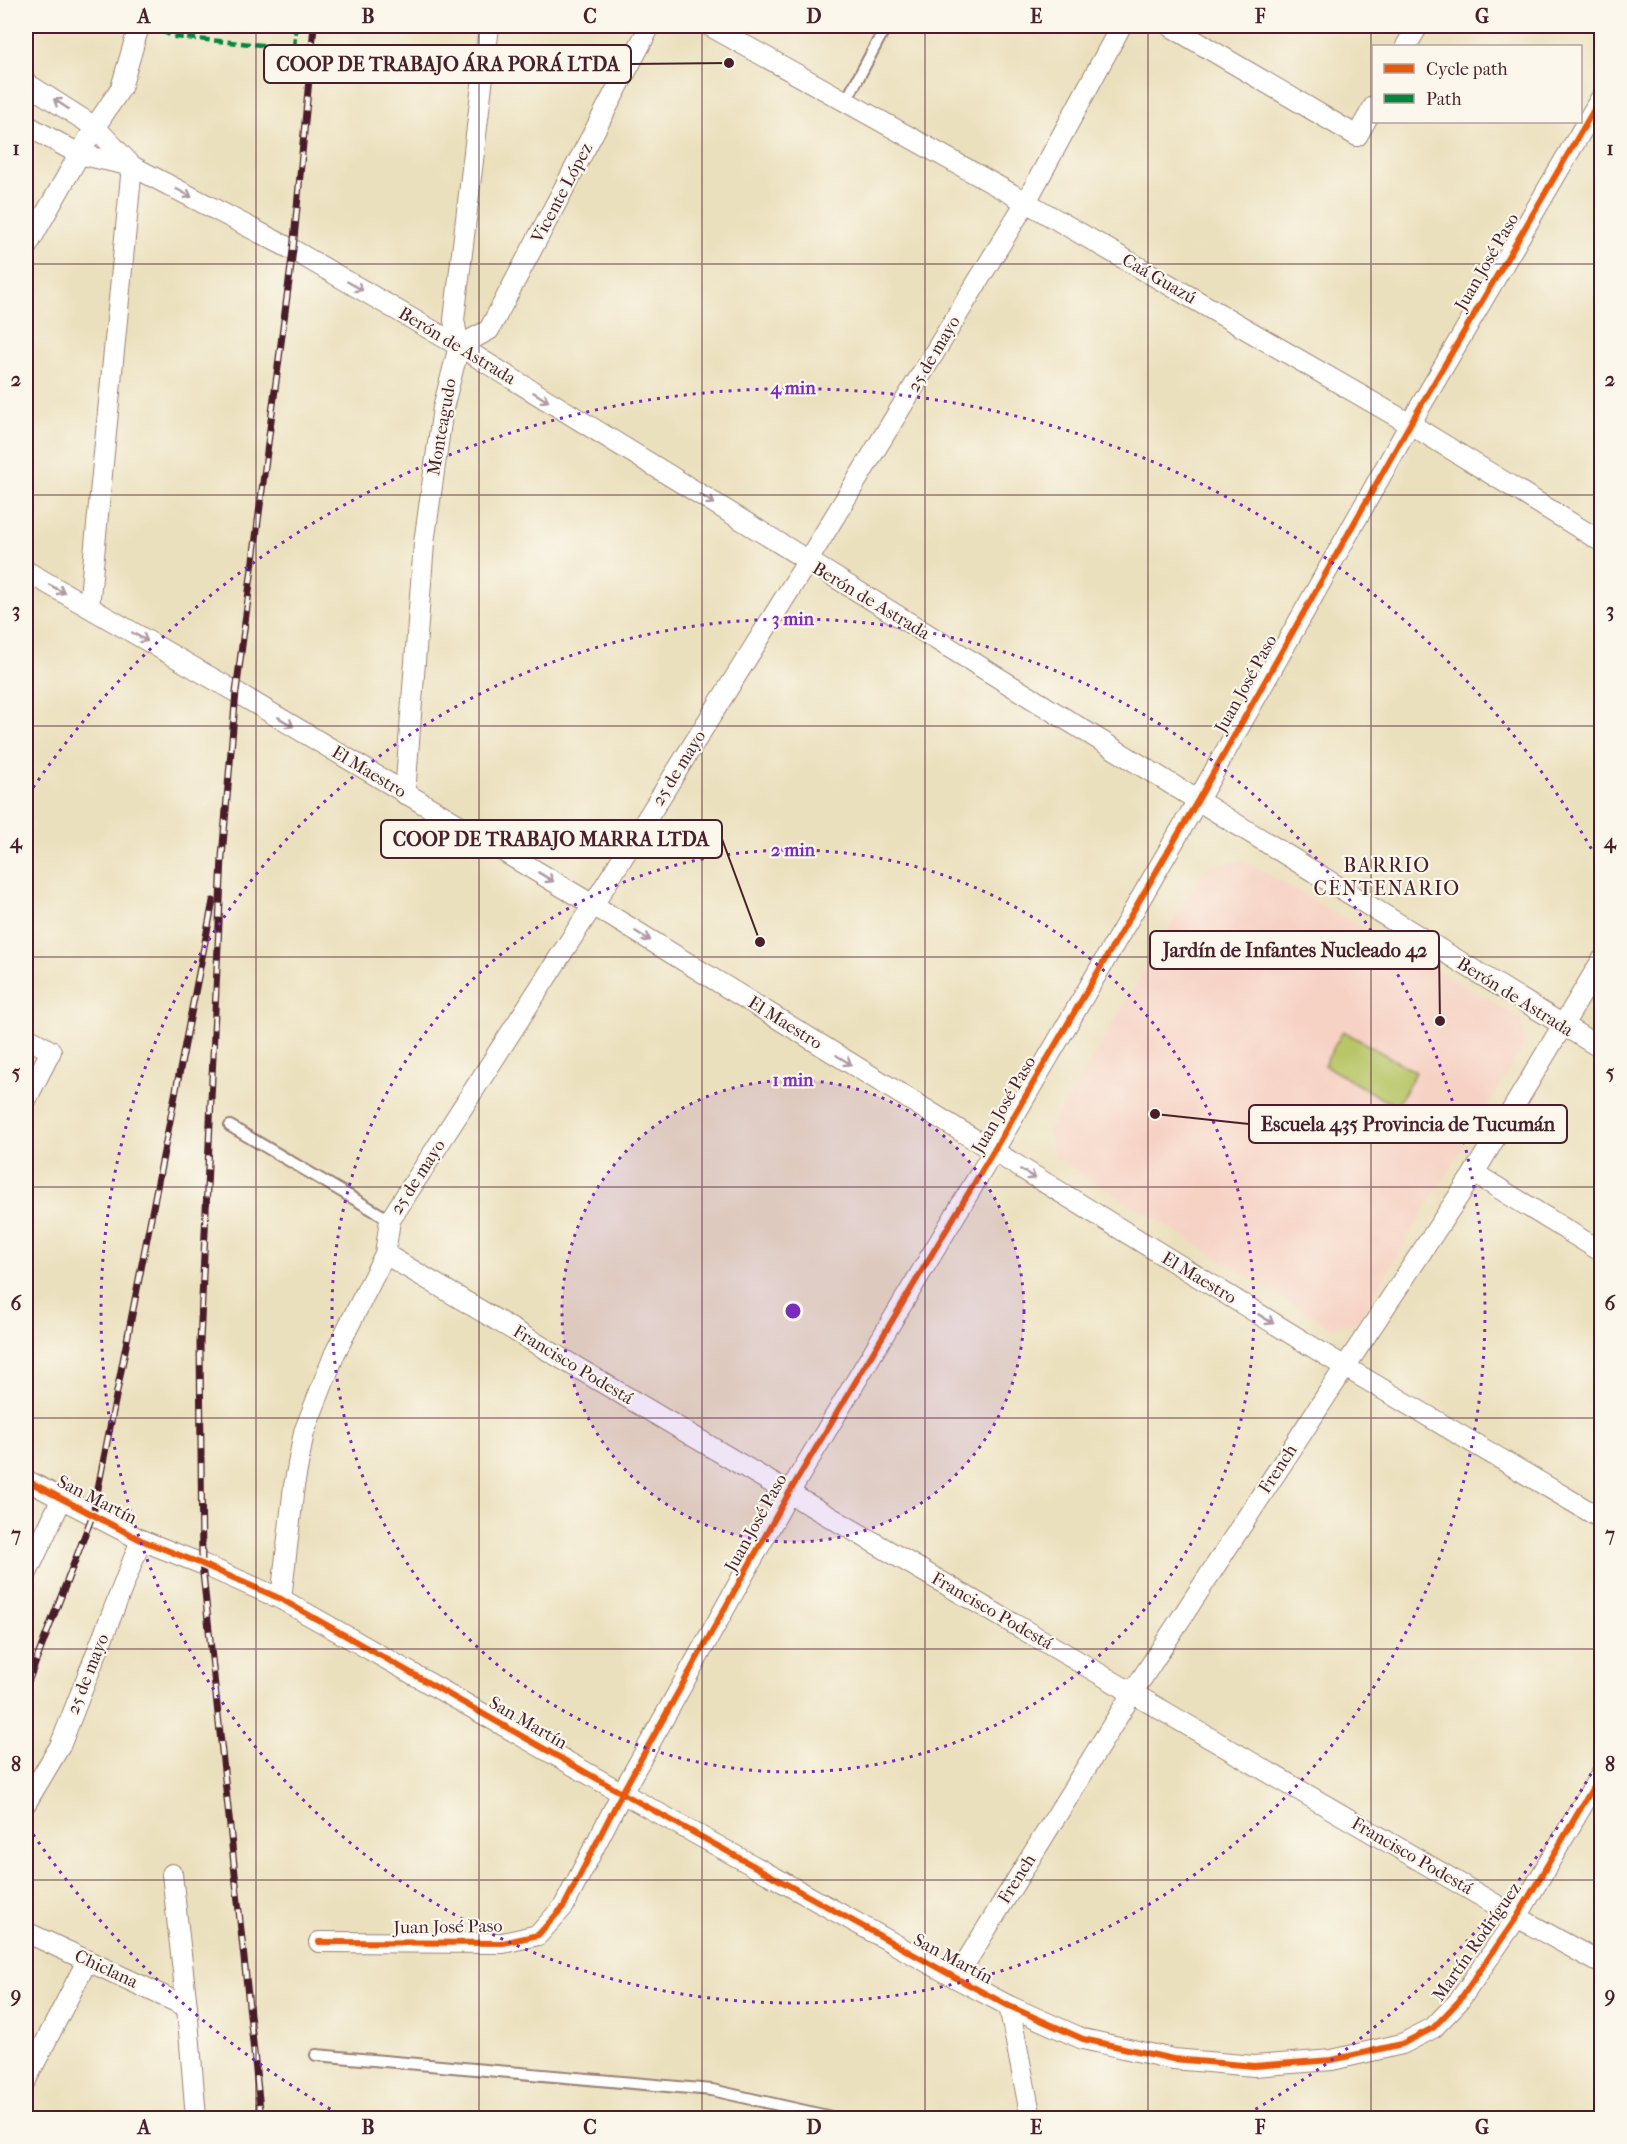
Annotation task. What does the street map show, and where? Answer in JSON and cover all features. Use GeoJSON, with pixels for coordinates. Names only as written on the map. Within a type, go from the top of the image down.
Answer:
{"type":"FeatureCollection","features":[{"type":"Feature","properties":{"kind":"street"},"geometry":{"type":"LineString","coordinates":[[26,248],[94,127],[121,88],[139,26]]}},
{"type":"Feature","properties":{"kind":"street","name":"Monteagudo"},"geometry":{"type":"LineString","coordinates":[[405,794],[424,543],[443,408],[459,346],[454,320],[489,26]]}},
{"type":"Feature","properties":{"kind":"street","name":"Vicente López"},"geometry":{"type":"LineString","coordinates":[[459,346],[489,330],[650,26]]}},
{"type":"Feature","properties":{"kind":"street","name":"Caá Guazú"},"geometry":{"type":"LineString","coordinates":[[710,26],[1026,202],[1410,424],[1602,542]]}},
{"type":"Feature","properties":{"kind":"street","name":"25 de mayo"},"geometry":{"type":"LineString","coordinates":[[281,1599],[294,1486],[304,1432],[335,1353],[385,1254],[390,1220],[593,905],[807,562],[1026,202],[1121,26]]}},
{"type":"Feature","properties":{"kind":"street"},"geometry":{"type":"LineString","coordinates":[[1170,26],[1357,136],[1372,110]]}},
{"type":"Feature","properties":{"kind":"street"},"geometry":{"type":"LineString","coordinates":[[1407,45],[1418,26]]}},
{"type":"Feature","properties":{"kind":"street"},"geometry":{"type":"LineString","coordinates":[[26,83],[94,127],[132,166],[90,607]]}},
{"type":"Feature","properties":{"kind":"street","name":"Juan José Paso"},"geometry":{"type":"LineString","coordinates":[[319,1942],[503,1943],[538,1935],[564,1906],[622,1793],[789,1493],[993,1152],[1198,800],[1410,424],[1602,96]]}},
{"type":"Feature","properties":{"kind":"street"},"geometry":{"type":"LineString","coordinates":[[26,125],[79,154],[132,166]]}},
{"type":"Feature","properties":{"kind":"street","name":"Berón de Astrada"},"geometry":{"type":"LineString","coordinates":[[132,166],[293,250],[459,346],[1602,1049]]}},
{"type":"Feature","properties":{"kind":"street","name":"El Maestro"},"geometry":{"type":"LineString","coordinates":[[26,571],[236,692],[593,905],[993,1152],[1602,1520]]}},
{"type":"Feature","properties":{"kind":"street","name":"French"},"geometry":{"type":"LineString","coordinates":[[956,1978],[1133,1692],[1345,1366],[1474,1173],[1602,960]]}},
{"type":"Feature","properties":{"kind":"street"},"geometry":{"type":"LineString","coordinates":[[26,1036],[51,1051],[26,1100]]}},
{"type":"Feature","properties":{"kind":"street"},"geometry":{"type":"LineString","coordinates":[[1474,1173],[1602,1252]]}},
{"type":"Feature","properties":{"kind":"street","name":"Francisco Podestá"},"geometry":{"type":"LineString","coordinates":[[385,1254],[789,1493],[1517,1917],[1602,1964]]}},
{"type":"Feature","properties":{"kind":"street","name":"San Martín"},"geometry":{"type":"LineString","coordinates":[[26,1480],[141,1540],[281,1599],[622,1793],[1010,2006]]}},
{"type":"Feature","properties":{"kind":"street"},"geometry":{"type":"LineString","coordinates":[[26,1575],[62,1498]]}},
{"type":"Feature","properties":{"kind":"street","name":"25 de mayo"},"geometry":{"type":"LineString","coordinates":[[26,1803],[60,1746],[141,1540]]}},
{"type":"Feature","properties":{"kind":"street","name":"Martín Rodríguez"},"geometry":{"type":"LineString","coordinates":[[1010,2006],[1083,2039],[1173,2059],[1254,2066],[1332,2060],[1402,2044],[1433,2028],[1459,2001],[1517,1917],[1602,1772]]}},
{"type":"Feature","properties":{"kind":"street"},"geometry":{"type":"LineString","coordinates":[[172,1874],[187,2007],[196,2118]]}},
{"type":"Feature","properties":{"kind":"street","name":"Chiclana"},"geometry":{"type":"LineString","coordinates":[[26,1932],[187,2007]]}},
{"type":"Feature","properties":{"kind":"street"},"geometry":{"type":"LineString","coordinates":[[26,2080],[87,1961]]}},
{"type":"Feature","properties":{"kind":"street"},"geometry":{"type":"LineString","coordinates":[[1010,2006],[1031,2118]]}},
{"type":"Feature","properties":{"kind":"lane"},"geometry":{"type":"LineString","coordinates":[[846,101],[886,26]]}},
{"type":"Feature","properties":{"kind":"lane"},"geometry":{"type":"LineString","coordinates":[[230,1126],[390,1220]]}},
{"type":"Feature","properties":{"kind":"lane"},"geometry":{"type":"LineString","coordinates":[[316,2055],[712,2090],[836,2118]]}},
{"type":"Feature","properties":{"kind":"shaded area"},"geometry":{"type":"Polygon","coordinates":[[[1243,860],[1522,1019],[1525,1044],[1358,1321],[1332,1328],[1056,1158],[1048,1133],[1206,867],[1243,860]]]}},
{"type":"Feature","properties":{"kind":"green space"},"geometry":{"type":"Polygon","coordinates":[[[1343,1031],[1416,1072],[1396,1107],[1324,1065],[1343,1031]]]}},
{"type":"Feature","properties":{"kind":"railway"},"geometry":{"type":"LineString","coordinates":[[261,2118],[202,1564],[200,1343],[222,857],[236,692],[293,250],[314,26]]}},
{"type":"Feature","properties":{"kind":"railway"},"geometry":{"type":"LineString","coordinates":[[26,1687],[93,1514],[213,901]]}},
{"type":"Feature","properties":{"kind":"marked path"},"geometry":{"type":"LineString","coordinates":[[149,26],[175,37],[294,48],[296,26]]}},
{"type":"Feature","properties":{"kind":"cycle path"},"geometry":{"type":"LineString","coordinates":[[319,1942],[503,1943],[538,1935],[564,1906],[622,1793],[789,1493],[993,1152],[1198,800],[1410,424],[1602,96]]}},
{"type":"Feature","properties":{"kind":"cycle path"},"geometry":{"type":"LineString","coordinates":[[26,1480],[141,1540],[281,1599],[622,1793],[1009,2006],[1083,2039],[1173,2059],[1254,2066],[1332,2060],[1402,2044],[1433,2028],[1459,2001],[1517,1917],[1602,1772]]}},
{"type":"Feature","properties":{"kind":"place","name":"COOP DE TRABAJO ÁRA PORÁ LTDA"},"geometry":{"type":"Point","coordinates":[729,63]}},
{"type":"Feature","properties":{"kind":"place","name":"COOP DE TRABAJO MARRA LTDA"},"geometry":{"type":"Point","coordinates":[760,942]}},
{"type":"Feature","properties":{"kind":"place","name":"Jardín de Infantes Nucleado 42"},"geometry":{"type":"Point","coordinates":[1440,1021]}},
{"type":"Feature","properties":{"kind":"place","name":"Escuela 435 Provincia de Tucumán"},"geometry":{"type":"Point","coordinates":[1155,1114]}},
{"type":"Feature","properties":{"kind":"district","name":"BARRIO CENTENARIO"},"geometry":{"type":"Point","coordinates":[1387,876]}}]}
